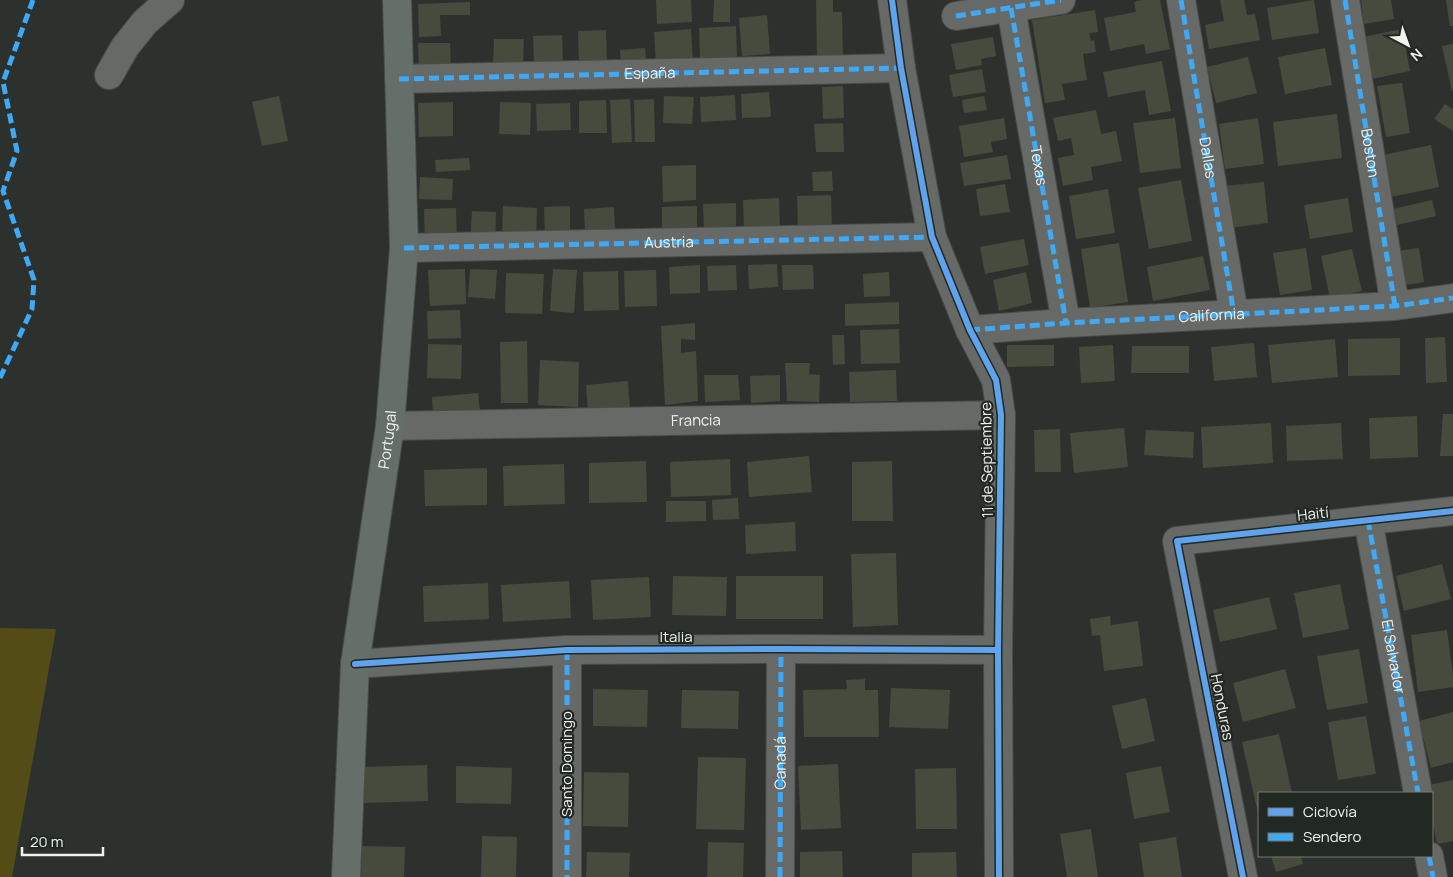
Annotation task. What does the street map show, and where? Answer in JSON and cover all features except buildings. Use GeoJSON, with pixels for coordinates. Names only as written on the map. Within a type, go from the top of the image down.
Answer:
{"type":"FeatureCollection","features":[{"type":"Feature","properties":{"kind":"main road","name":"Portugal"},"geometry":{"type":"LineString","coordinates":[[346,877],[355,664],[390,426],[404,248],[397,0]]}},
{"type":"Feature","properties":{"kind":"street"},"geometry":{"type":"LineString","coordinates":[[109,75],[125,47],[145,22],[170,0]]}},
{"type":"Feature","properties":{"kind":"street","name":"11 de Septiembre"},"geometry":{"type":"LineString","coordinates":[[892,0],[901,68],[932,237],[970,330],[996,380],[1001,415],[998,650],[999,877]]}},
{"type":"Feature","properties":{"kind":"street"},"geometry":{"type":"LineString","coordinates":[[956,16],[1061,0]]}},
{"type":"Feature","properties":{"kind":"street","name":"Dallas"},"geometry":{"type":"LineString","coordinates":[[1181,0],[1234,314]]}},
{"type":"Feature","properties":{"kind":"street","name":"Boston"},"geometry":{"type":"LineString","coordinates":[[1345,0],[1395,306]]}},
{"type":"Feature","properties":{"kind":"street","name":"Texas"},"geometry":{"type":"LineString","coordinates":[[1011,8],[1066,323]]}},
{"type":"Feature","properties":{"kind":"street","name":"España"},"geometry":{"type":"LineString","coordinates":[[399,78],[901,68]]}},
{"type":"Feature","properties":{"kind":"street","name":"Austria"},"geometry":{"type":"LineString","coordinates":[[404,248],[932,237]]}},
{"type":"Feature","properties":{"kind":"street","name":"California"},"geometry":{"type":"LineString","coordinates":[[970,330],[1066,323],[1395,306],[1453,298]]}},
{"type":"Feature","properties":{"kind":"street","name":"Francia"},"geometry":{"type":"LineString","coordinates":[[390,426],[1001,415]]}},
{"type":"Feature","properties":{"kind":"street","name":"Haití"},"geometry":{"type":"LineString","coordinates":[[1177,541],[1453,511]]}},
{"type":"Feature","properties":{"kind":"street","name":"El Salvador"},"geometry":{"type":"LineString","coordinates":[[1368,520],[1418,792]]}},
{"type":"Feature","properties":{"kind":"street","name":"Honduras"},"geometry":{"type":"LineString","coordinates":[[1177,541],[1243,877]]}},
{"type":"Feature","properties":{"kind":"street","name":"Canadá"},"geometry":{"type":"LineString","coordinates":[[780,877],[781,649]]}},
{"type":"Feature","properties":{"kind":"street","name":"Italia"},"geometry":{"type":"LineString","coordinates":[[355,664],[566,650],[998,650]]}},
{"type":"Feature","properties":{"kind":"street","name":"Santo Domingo"},"geometry":{"type":"LineString","coordinates":[[566,650],[567,877]]}},
{"type":"Feature","properties":{"kind":"street"},"geometry":{"type":"LineString","coordinates":[[1429,857],[1433,877]]}},
{"type":"Feature","properties":{"kind":"shaded area"},"geometry":{"type":"Polygon","coordinates":[[[0,628],[56,629],[12,877],[0,877],[0,628]]]}},
{"type":"Feature","properties":{"kind":"marked path"},"geometry":{"type":"LineString","coordinates":[[0,378],[32,309],[34,280],[3,191],[17,151],[3,82],[33,0]]}},
{"type":"Feature","properties":{"kind":"marked path"},"geometry":{"type":"LineString","coordinates":[[956,16],[1061,0]]}},
{"type":"Feature","properties":{"kind":"marked path"},"geometry":{"type":"LineString","coordinates":[[1181,0],[1234,314]]}},
{"type":"Feature","properties":{"kind":"marked path"},"geometry":{"type":"LineString","coordinates":[[1345,0],[1395,306]]}},
{"type":"Feature","properties":{"kind":"marked path"},"geometry":{"type":"LineString","coordinates":[[1011,8],[1066,323]]}},
{"type":"Feature","properties":{"kind":"marked path"},"geometry":{"type":"LineString","coordinates":[[399,79],[901,68]]}},
{"type":"Feature","properties":{"kind":"marked path"},"geometry":{"type":"LineString","coordinates":[[404,248],[932,237]]}},
{"type":"Feature","properties":{"kind":"marked path"},"geometry":{"type":"LineString","coordinates":[[970,330],[1066,323],[1395,306],[1453,298]]}},
{"type":"Feature","properties":{"kind":"marked path"},"geometry":{"type":"LineString","coordinates":[[1368,520],[1418,792]]}},
{"type":"Feature","properties":{"kind":"marked path"},"geometry":{"type":"LineString","coordinates":[[780,877],[781,649]]}},
{"type":"Feature","properties":{"kind":"marked path"},"geometry":{"type":"LineString","coordinates":[[567,650],[567,877]]}},
{"type":"Feature","properties":{"kind":"marked path"},"geometry":{"type":"LineString","coordinates":[[1429,857],[1433,877]]}},
{"type":"Feature","properties":{"kind":"cycle path"},"geometry":{"type":"LineString","coordinates":[[892,0],[901,68],[932,237],[970,330],[996,380],[1001,415],[998,650],[999,877]]}},
{"type":"Feature","properties":{"kind":"cycle path"},"geometry":{"type":"LineString","coordinates":[[1243,877],[1177,541],[1453,511]]}},
{"type":"Feature","properties":{"kind":"cycle path"},"geometry":{"type":"LineString","coordinates":[[355,664],[567,650],[998,650]]}}]}
